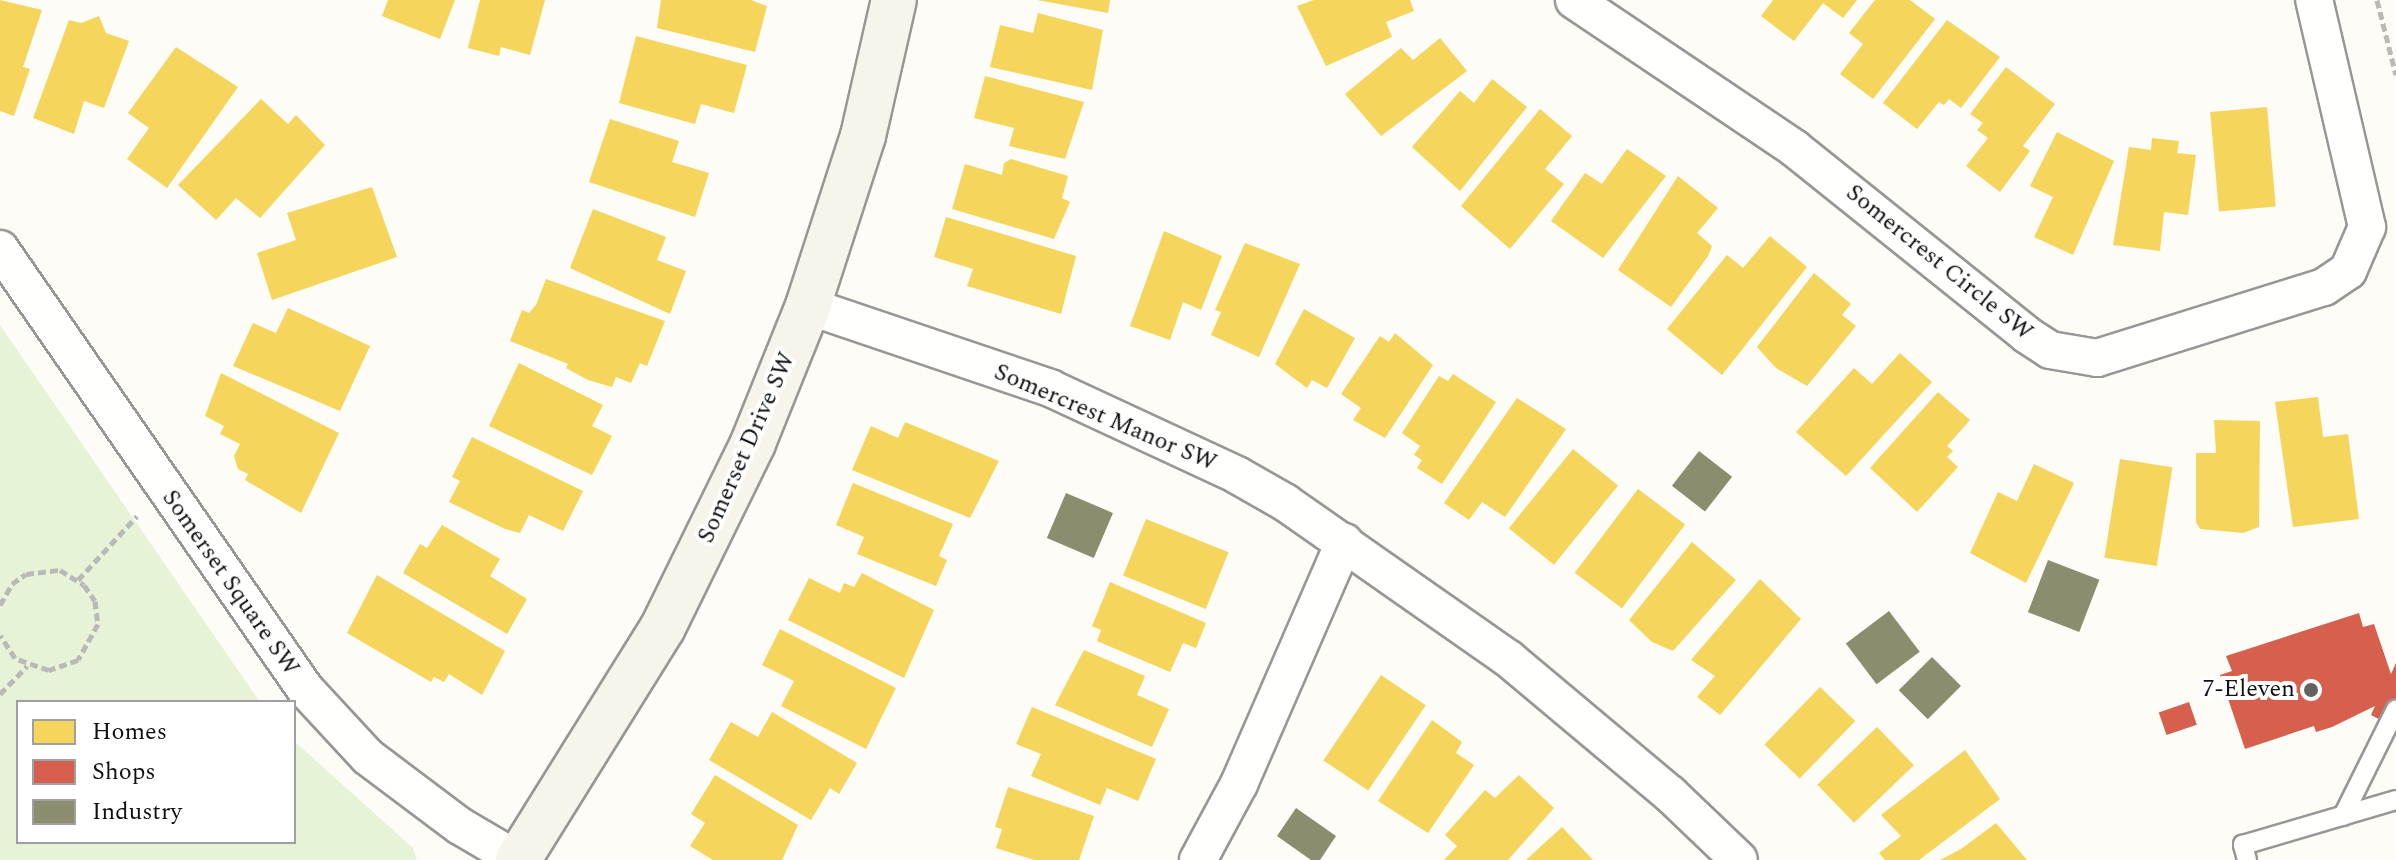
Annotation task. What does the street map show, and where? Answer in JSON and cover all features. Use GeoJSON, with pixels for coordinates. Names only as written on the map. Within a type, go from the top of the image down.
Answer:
{"type":"FeatureCollection","features":[{"type":"Feature","properties":{"kind":"street","name":"Somerset Drive SW"},"geometry":{"type":"LineString","coordinates":[[518,860],[663,627],[753,443],[808,306],[863,136],[894,0]]}},
{"type":"Feature","properties":{"kind":"street","name":"Somercrest Circle SW"},"geometry":{"type":"LineString","coordinates":[[1574,0],[1794,148],[2027,335],[2050,350],[2097,358],[2324,287],[2348,271],[2367,227],[2314,0]]}},
{"type":"Feature","properties":{"kind":"street","name":"Somerset Square SW"},"geometry":{"type":"LineString","coordinates":[[0,249],[305,689],[368,757],[460,826],[518,860]]}},
{"type":"Feature","properties":{"kind":"street","name":"Somercrest Manor SW"},"geometry":{"type":"LineString","coordinates":[[808,306],[1050,388],[1237,475],[1344,542],[1509,659],[1670,794],[1739,860]]}},
{"type":"Feature","properties":{"kind":"street"},"geometry":{"type":"LineString","coordinates":[[1198,860],[1239,784],[1344,542]]}},
{"type":"Feature","properties":{"kind":"lane"},"geometry":{"type":"LineString","coordinates":[[2343,816],[2396,709]]}},
{"type":"Feature","properties":{"kind":"lane"},"geometry":{"type":"LineString","coordinates":[[2247,860],[2243,845],[2396,800]]}},
{"type":"Feature","properties":{"kind":"path"},"geometry":{"type":"LineString","coordinates":[[2377,0],[2396,75]]}},
{"type":"Feature","properties":{"kind":"path"},"geometry":{"type":"LineString","coordinates":[[78,580],[140,512]]}},
{"type":"Feature","properties":{"kind":"path"},"geometry":{"type":"LineString","coordinates":[[0,605],[26,574],[60,570],[78,580],[95,601],[98,624],[90,646],[64,667],[27,666],[6,647],[0,635]]}},
{"type":"Feature","properties":{"kind":"path"},"geometry":{"type":"LineString","coordinates":[[0,654],[6,647]]}},
{"type":"Feature","properties":{"kind":"path"},"geometry":{"type":"LineString","coordinates":[[0,694],[27,666]]}},
{"type":"Feature","properties":{"kind":"green space"},"geometry":{"type":"Polygon","coordinates":[[[0,325],[259,700],[16,700],[16,844],[296,844],[296,743],[413,848],[417,860],[0,860],[0,325]]]}},
{"type":"Feature","properties":{"kind":"building: Homes"},"geometry":{"type":"Polygon","coordinates":[[[0,0],[42,10],[23,67],[30,69],[14,116],[0,111],[0,0]]]}},
{"type":"Feature","properties":{"kind":"building: Homes"},"geometry":{"type":"Polygon","coordinates":[[[388,0],[455,0],[440,39],[382,16],[388,0]]]}},
{"type":"Feature","properties":{"kind":"building: Homes"},"geometry":{"type":"Polygon","coordinates":[[[480,0],[545,0],[530,55],[501,47],[499,56],[468,48],[480,0]]]}},
{"type":"Feature","properties":{"kind":"building: Homes"},"geometry":{"type":"Polygon","coordinates":[[[661,0],[751,0],[767,6],[755,52],[657,28],[661,0]]]}},
{"type":"Feature","properties":{"kind":"building: Homes"},"geometry":{"type":"Polygon","coordinates":[[[1037,0],[1110,0],[1108,13],[1037,0]]]}},
{"type":"Feature","properties":{"kind":"building: Homes"},"geometry":{"type":"Polygon","coordinates":[[[1314,0],[1410,0],[1414,11],[1386,22],[1392,37],[1326,66],[1297,6],[1314,0]]]}},
{"type":"Feature","properties":{"kind":"building: Homes"},"geometry":{"type":"Polygon","coordinates":[[[1773,0],[1857,0],[1843,18],[1823,3],[1794,41],[1761,16],[1773,0]]]}},
{"type":"Feature","properties":{"kind":"building: Homes"},"geometry":{"type":"Polygon","coordinates":[[[1875,0],[1910,0],[1935,19],[1873,99],[1840,74],[1863,44],[1849,33],[1875,0]]]}},
{"type":"Feature","properties":{"kind":"building: Homes"},"geometry":{"type":"Polygon","coordinates":[[[1038,13],[1103,30],[1092,90],[990,67],[1000,25],[1033,33],[1038,13]]]}},
{"type":"Feature","properties":{"kind":"building: Homes"},"geometry":{"type":"Polygon","coordinates":[[[99,16],[106,33],[129,41],[104,108],[84,101],[74,134],[33,118],[69,20],[81,23],[99,16]]]}},
{"type":"Feature","properties":{"kind":"building: Homes"},"geometry":{"type":"Polygon","coordinates":[[[1947,20],[2000,57],[1961,108],[1949,99],[1944,105],[1939,102],[1917,129],[1883,103],[1947,20]]]}},
{"type":"Feature","properties":{"kind":"building: Homes"},"geometry":{"type":"Polygon","coordinates":[[[636,36],[747,65],[734,113],[701,104],[695,124],[619,103],[636,36]]]}},
{"type":"Feature","properties":{"kind":"building: Homes"},"geometry":{"type":"Polygon","coordinates":[[[1440,38],[1467,71],[1381,136],[1345,94],[1401,48],[1413,60],[1440,38]]]}},
{"type":"Feature","properties":{"kind":"building: Homes"},"geometry":{"type":"Polygon","coordinates":[[[176,47],[238,87],[167,188],[127,159],[149,128],[128,113],[176,47]]]}},
{"type":"Feature","properties":{"kind":"building: Homes"},"geometry":{"type":"Polygon","coordinates":[[[2006,67],[2055,104],[2023,146],[2030,151],[2000,192],[1966,166],[1988,138],[1977,130],[1983,123],[1970,114],[2006,67]]]}},
{"type":"Feature","properties":{"kind":"building: Homes"},"geometry":{"type":"Polygon","coordinates":[[[985,76],[1084,102],[1065,159],[1009,146],[1014,128],[974,118],[985,76]]]}},
{"type":"Feature","properties":{"kind":"building: Homes"},"geometry":{"type":"Polygon","coordinates":[[[1492,79],[1527,107],[1460,191],[1412,147],[1460,91],[1474,103],[1492,79]]]}},
{"type":"Feature","properties":{"kind":"building: Homes"},"geometry":{"type":"Polygon","coordinates":[[[261,99],[288,124],[296,115],[325,145],[260,218],[236,198],[216,220],[178,185],[261,99]]]}},
{"type":"Feature","properties":{"kind":"building: Homes"},"geometry":{"type":"Polygon","coordinates":[[[2267,107],[2276,207],[2219,212],[2210,112],[2267,107]]]}},
{"type":"Feature","properties":{"kind":"building: Homes"},"geometry":{"type":"Polygon","coordinates":[[[1540,109],[1572,136],[1545,169],[1564,184],[1510,249],[1461,206],[1540,109]]]}},
{"type":"Feature","properties":{"kind":"building: Homes"},"geometry":{"type":"Polygon","coordinates":[[[610,119],[679,141],[672,162],[709,173],[695,217],[589,182],[610,119]]]}},
{"type":"Feature","properties":{"kind":"building: Homes"},"geometry":{"type":"Polygon","coordinates":[[[2057,132],[2114,161],[2073,255],[2034,237],[2053,197],[2030,186],[2057,132]]]}},
{"type":"Feature","properties":{"kind":"building: Homes"},"geometry":{"type":"Polygon","coordinates":[[[2152,138],[2179,141],[2177,153],[2196,155],[2188,215],[2164,212],[2160,251],[2113,245],[2129,147],[2151,150],[2152,138]]]}},
{"type":"Feature","properties":{"kind":"building: Homes"},"geometry":{"type":"Polygon","coordinates":[[[1627,149],[1666,176],[1603,258],[1551,221],[1585,173],[1602,184],[1627,149]]]}},
{"type":"Feature","properties":{"kind":"building: Homes"},"geometry":{"type":"Polygon","coordinates":[[[1011,159],[1068,176],[1062,198],[1070,202],[1054,239],[952,209],[965,164],[1002,175],[1004,163],[1011,159]]]}},
{"type":"Feature","properties":{"kind":"building: Homes"},"geometry":{"type":"Polygon","coordinates":[[[1678,176],[1718,208],[1697,233],[1712,246],[1708,256],[1671,307],[1618,270],[1678,176]]]}},
{"type":"Feature","properties":{"kind":"building: Homes"},"geometry":{"type":"Polygon","coordinates":[[[372,187],[397,257],[272,300],[257,253],[296,240],[287,213],[372,187]]]}},
{"type":"Feature","properties":{"kind":"building: Homes"},"geometry":{"type":"Polygon","coordinates":[[[593,209],[666,237],[657,260],[686,271],[670,314],[570,268],[593,209]]]}},
{"type":"Feature","properties":{"kind":"building: Homes"},"geometry":{"type":"Polygon","coordinates":[[[946,217],[1076,256],[1061,314],[967,286],[973,269],[934,257],[946,217]]]}},
{"type":"Feature","properties":{"kind":"building: Homes"},"geometry":{"type":"Polygon","coordinates":[[[1164,231],[1222,256],[1201,310],[1183,302],[1170,340],[1130,326],[1164,231]]]}},
{"type":"Feature","properties":{"kind":"building: Homes"},"geometry":{"type":"Polygon","coordinates":[[[1770,236],[1807,267],[1722,375],[1667,329],[1727,255],[1743,268],[1770,236]]]}},
{"type":"Feature","properties":{"kind":"building: Homes"},"geometry":{"type":"Polygon","coordinates":[[[1245,243],[1300,264],[1259,357],[1211,335],[1221,312],[1215,310],[1245,243]]]}},
{"type":"Feature","properties":{"kind":"building: Homes"},"geometry":{"type":"Polygon","coordinates":[[[1814,273],[1851,304],[1842,315],[1856,326],[1807,386],[1776,368],[1757,347],[1814,273]]]}},
{"type":"Feature","properties":{"kind":"building: Homes"},"geometry":{"type":"Polygon","coordinates":[[[546,279],[665,321],[647,366],[640,363],[631,383],[616,377],[612,387],[588,380],[566,368],[568,364],[510,341],[522,310],[529,313],[536,305],[546,279]]]}},
{"type":"Feature","properties":{"kind":"building: Homes"},"geometry":{"type":"Polygon","coordinates":[[[288,308],[370,346],[340,411],[233,366],[253,323],[276,333],[288,308]]]}},
{"type":"Feature","properties":{"kind":"building: Homes"},"geometry":{"type":"Polygon","coordinates":[[[1304,309],[1355,338],[1327,388],[1312,380],[1307,388],[1275,364],[1304,309]]]}},
{"type":"Feature","properties":{"kind":"building: Homes"},"geometry":{"type":"Polygon","coordinates":[[[1395,333],[1433,365],[1385,438],[1353,420],[1361,408],[1341,394],[1380,336],[1389,342],[1395,333]]]}},
{"type":"Feature","properties":{"kind":"building: Homes"},"geometry":{"type":"Polygon","coordinates":[[[1900,353],[1932,382],[1846,476],[1796,432],[1854,368],[1872,384],[1900,353]]]}},
{"type":"Feature","properties":{"kind":"building: Homes"},"geometry":{"type":"Polygon","coordinates":[[[519,363],[603,405],[592,426],[612,436],[592,475],[489,426],[519,363]]]}},
{"type":"Feature","properties":{"kind":"building: Homes"},"geometry":{"type":"Polygon","coordinates":[[[221,373],[339,433],[301,513],[245,480],[248,474],[238,469],[234,456],[240,444],[220,434],[224,426],[205,416],[221,373]]]}},
{"type":"Feature","properties":{"kind":"building: Homes"},"geometry":{"type":"Polygon","coordinates":[[[1453,374],[1496,402],[1442,484],[1417,468],[1422,460],[1414,455],[1420,446],[1402,433],[1439,376],[1448,381],[1453,374]]]}},
{"type":"Feature","properties":{"kind":"building: Homes"},"geometry":{"type":"Polygon","coordinates":[[[1938,392],[1970,420],[1947,446],[1953,451],[1947,457],[1958,467],[1917,512],[1870,468],[1938,392]]]}},
{"type":"Feature","properties":{"kind":"building: Homes"},"geometry":{"type":"Polygon","coordinates":[[[2318,397],[2323,437],[2348,434],[2359,519],[2293,527],[2275,402],[2318,397]]]}},
{"type":"Feature","properties":{"kind":"building: Homes"},"geometry":{"type":"Polygon","coordinates":[[[1517,398],[1566,429],[1505,517],[1482,502],[1469,520],[1444,503],[1517,398]]]}},
{"type":"Feature","properties":{"kind":"building: Homes"},"geometry":{"type":"Polygon","coordinates":[[[2214,420],[2260,421],[2259,527],[2243,533],[2200,529],[2196,522],[2196,453],[2216,453],[2214,420]]]}},
{"type":"Feature","properties":{"kind":"building: Homes"},"geometry":{"type":"Polygon","coordinates":[[[905,422],[999,461],[970,518],[852,470],[871,426],[898,438],[905,422]]]}},
{"type":"Feature","properties":{"kind":"building: Homes"},"geometry":{"type":"Polygon","coordinates":[[[472,437],[583,491],[563,531],[529,515],[520,533],[449,502],[460,481],[452,477],[472,437]]]}},
{"type":"Feature","properties":{"kind":"building: Homes"},"geometry":{"type":"Polygon","coordinates":[[[1573,449],[1618,486],[1554,565],[1509,528],[1573,449]]]}},
{"type":"Feature","properties":{"kind":"building: Homes"},"geometry":{"type":"Polygon","coordinates":[[[2120,459],[2172,467],[2157,566],[2104,558],[2120,459]]]}},
{"type":"Feature","properties":{"kind":"building: Homes"},"geometry":{"type":"Polygon","coordinates":[[[2034,464],[2074,483],[2026,583],[1970,553],[1998,492],[2017,501],[2034,464]]]}},
{"type":"Feature","properties":{"kind":"building: Homes"},"geometry":{"type":"Polygon","coordinates":[[[853,483],[953,524],[939,556],[947,560],[936,586],[857,554],[864,537],[836,525],[853,483]]]}},
{"type":"Feature","properties":{"kind":"building: Homes"},"geometry":{"type":"Polygon","coordinates":[[[1638,489],[1685,525],[1622,608],[1575,573],[1638,489]]]}},
{"type":"Feature","properties":{"kind":"building: Homes"},"geometry":{"type":"Polygon","coordinates":[[[1146,519],[1229,552],[1206,609],[1123,576],[1146,519]]]}},
{"type":"Feature","properties":{"kind":"building: Homes"},"geometry":{"type":"Polygon","coordinates":[[[442,525],[500,559],[490,576],[527,599],[507,634],[403,573],[420,544],[427,548],[442,525]]]}},
{"type":"Feature","properties":{"kind":"building: Homes"},"geometry":{"type":"Polygon","coordinates":[[[1692,542],[1736,580],[1673,651],[1652,642],[1629,620],[1692,542]]]}},
{"type":"Feature","properties":{"kind":"building: Homes"},"geometry":{"type":"Polygon","coordinates":[[[862,573],[934,610],[904,678],[788,620],[809,578],[840,593],[844,583],[854,587],[862,573]]]}},
{"type":"Feature","properties":{"kind":"building: Homes"},"geometry":{"type":"Polygon","coordinates":[[[377,575],[505,651],[482,695],[449,674],[444,682],[434,677],[431,682],[347,633],[377,575]]]}},
{"type":"Feature","properties":{"kind":"building: Homes"},"geometry":{"type":"Polygon","coordinates":[[[1760,579],[1801,619],[1720,715],[1697,697],[1715,676],[1691,660],[1760,579]]]}},
{"type":"Feature","properties":{"kind":"building: Homes"},"geometry":{"type":"Polygon","coordinates":[[[1110,582],[1206,623],[1196,648],[1183,643],[1170,672],[1097,641],[1101,630],[1092,626],[1110,582]]]}},
{"type":"Feature","properties":{"kind":"building: Homes"},"geometry":{"type":"Polygon","coordinates":[[[780,629],[896,688],[866,749],[781,706],[794,681],[762,665],[780,629]]]}},
{"type":"Feature","properties":{"kind":"building: Homes"},"geometry":{"type":"Polygon","coordinates":[[[1084,650],[1145,676],[1137,695],[1169,709],[1152,747],[1055,705],[1084,650]]]}},
{"type":"Feature","properties":{"kind":"building: Homes"},"geometry":{"type":"Polygon","coordinates":[[[1381,675],[1426,705],[1368,791],[1323,760],[1381,675]]]}},
{"type":"Feature","properties":{"kind":"building: Homes"},"geometry":{"type":"Polygon","coordinates":[[[1820,687],[1855,721],[1800,779],[1764,745],[1820,687]]]}},
{"type":"Feature","properties":{"kind":"building: Homes"},"geometry":{"type":"Polygon","coordinates":[[[1032,707],[1156,759],[1138,801],[1107,788],[1100,805],[1031,776],[1041,754],[1016,744],[1032,707]]]}},
{"type":"Feature","properties":{"kind":"building: Homes"},"geometry":{"type":"Polygon","coordinates":[[[772,712],[857,763],[839,794],[830,788],[811,820],[709,760],[731,722],[758,737],[772,712]]]}},
{"type":"Feature","properties":{"kind":"building: Homes"},"geometry":{"type":"Polygon","coordinates":[[[1432,720],[1462,742],[1456,753],[1474,765],[1428,833],[1378,801],[1432,720]]]}},
{"type":"Feature","properties":{"kind":"building: Homes"},"geometry":{"type":"Polygon","coordinates":[[[1877,727],[1914,765],[1854,823],[1817,785],[1877,727]]]}},
{"type":"Feature","properties":{"kind":"building: Homes"},"geometry":{"type":"Polygon","coordinates":[[[1965,750],[2000,799],[1919,860],[1885,860],[1879,853],[1901,836],[1881,815],[1965,750]]]}},
{"type":"Feature","properties":{"kind":"building: Homes"},"geometry":{"type":"Polygon","coordinates":[[[715,775],[798,825],[782,860],[713,860],[690,846],[705,823],[691,814],[715,775]]]}},
{"type":"Feature","properties":{"kind":"building: Homes"},"geometry":{"type":"Polygon","coordinates":[[[1519,775],[1554,808],[1508,860],[1444,860],[1457,846],[1445,835],[1485,790],[1495,798],[1519,775]]]}},
{"type":"Feature","properties":{"kind":"building: Homes"},"geometry":{"type":"Polygon","coordinates":[[[1008,787],[1094,816],[1079,860],[1034,860],[996,848],[1002,829],[995,827],[1008,787]]]}},
{"type":"Feature","properties":{"kind":"building: Homes"},"geometry":{"type":"Polygon","coordinates":[[[1996,823],[2027,860],[1940,860],[1961,849],[1996,823]]]}},
{"type":"Feature","properties":{"kind":"building: Homes"},"geometry":{"type":"Polygon","coordinates":[[[1562,827],[1593,860],[1526,860],[1562,827]]]}},
{"type":"Feature","properties":{"kind":"building: Shops","name":"7-Eleven"},"geometry":{"type":"Polygon","coordinates":[[[2359,613],[2363,627],[2374,624],[2391,674],[2396,663],[2396,728],[2371,715],[2375,706],[2332,727],[2316,732],[2314,726],[2245,749],[2220,675],[2232,671],[2226,656],[2359,613]]]}},
{"type":"Feature","properties":{"kind":"building: Shops"},"geometry":{"type":"Polygon","coordinates":[[[2189,702],[2197,725],[2167,735],[2159,712],[2189,702]]]}},
{"type":"Feature","properties":{"kind":"building: Industry"},"geometry":{"type":"Polygon","coordinates":[[[1699,451],[1732,477],[1705,512],[1672,486],[1699,451]]]}},
{"type":"Feature","properties":{"kind":"building: Industry"},"geometry":{"type":"Polygon","coordinates":[[[1066,493],[1113,513],[1094,558],[1047,538],[1066,493]]]}},
{"type":"Feature","properties":{"kind":"building: Industry"},"geometry":{"type":"Polygon","coordinates":[[[2048,560],[2099,580],[2079,632],[2028,612],[2048,560]]]}},
{"type":"Feature","properties":{"kind":"building: Industry"},"geometry":{"type":"Polygon","coordinates":[[[1889,611],[1920,652],[1877,684],[1846,643],[1889,611]]]}},
{"type":"Feature","properties":{"kind":"building: Industry"},"geometry":{"type":"Polygon","coordinates":[[[1932,657],[1961,686],[1928,719],[1899,690],[1932,657]]]}},
{"type":"Feature","properties":{"kind":"building: Industry"},"geometry":{"type":"Polygon","coordinates":[[[1296,808],[1336,836],[1320,860],[1311,860],[1277,836],[1296,808]]]}},
{"type":"Feature","properties":{"kind":"place","name":"7-Eleven"},"geometry":{"type":"Point","coordinates":[2311,690]}}]}
